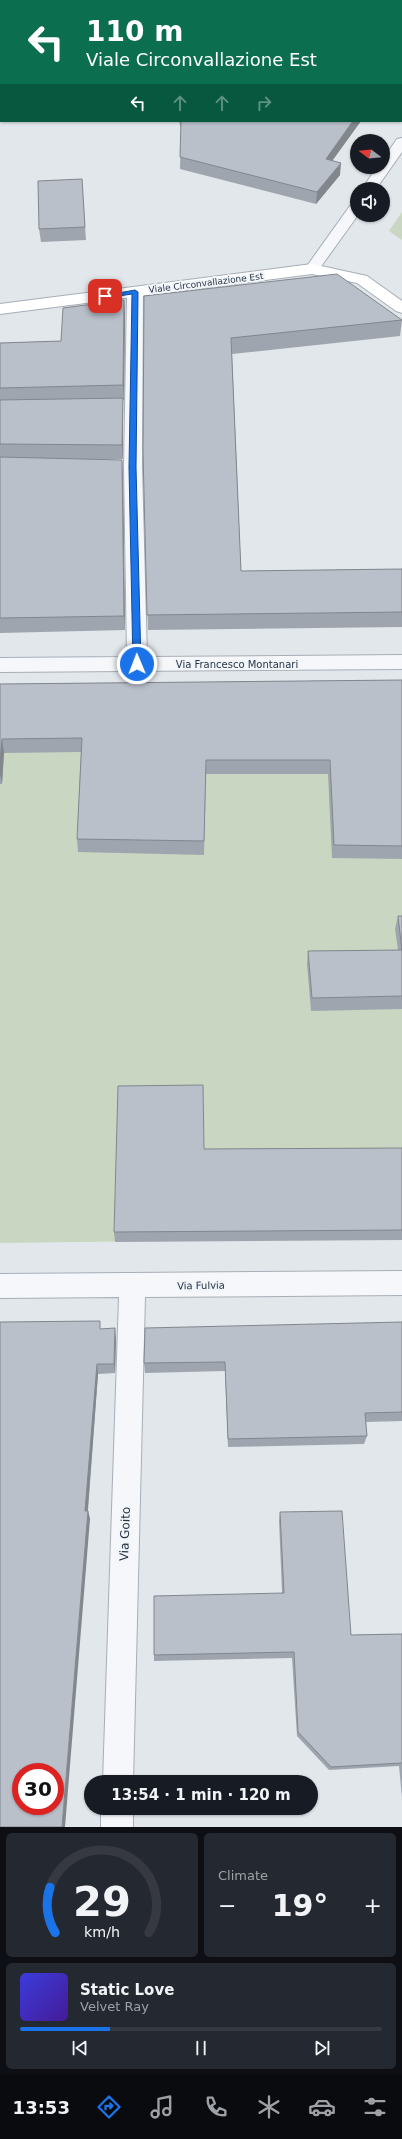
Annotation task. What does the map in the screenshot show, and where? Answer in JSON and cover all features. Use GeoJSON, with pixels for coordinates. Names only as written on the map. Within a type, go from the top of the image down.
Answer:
{"type":"FeatureCollection","features":[{"type":"Feature","properties":{"kind":"main road","name":"Viale Circonvallazione Est"},"geometry":{"type":"LineString","coordinates":[[0,309],[312,269],[362,279],[402,308]]}},
{"type":"Feature","properties":{"kind":"street"},"geometry":{"type":"LineString","coordinates":[[374,182],[402,142]]}},
{"type":"Feature","properties":{"kind":"street"},"geometry":{"type":"LineString","coordinates":[[312,269],[350,216]]}},
{"type":"Feature","properties":{"kind":"street"},"geometry":{"type":"LineString","coordinates":[[135,292],[125,406],[125,467],[137,664]]}},
{"type":"Feature","properties":{"kind":"street","name":"Via Francesco Montanari"},"geometry":{"type":"LineString","coordinates":[[0,666],[402,662]]}},
{"type":"Feature","properties":{"kind":"street","name":"Via Fulvia"},"geometry":{"type":"LineString","coordinates":[[0,1286],[402,1283]]}},
{"type":"Feature","properties":{"kind":"street","name":"Via Goito"},"geometry":{"type":"LineString","coordinates":[[118,1775],[132,1286]]}},
{"type":"Feature","properties":{"kind":"street"},"geometry":{"type":"LineString","coordinates":[[116,1827],[117,1815]]}},
{"type":"Feature","properties":{"kind":"green space"},"geometry":{"type":"Polygon","coordinates":[[[402,212],[402,240],[389,231],[402,212]]]}},
{"type":"Feature","properties":{"kind":"green space"},"geometry":{"type":"Polygon","coordinates":[[[402,694],[402,1238],[0,1243],[0,698],[402,694]]]}},
{"type":"Feature","properties":{"kind":"building"},"geometry":{"type":"Polygon","coordinates":[[[181,122],[352,122],[326,159],[341,163],[317,192],[180,157],[181,122]]]}},
{"type":"Feature","properties":{"kind":"building"},"geometry":{"type":"Polygon","coordinates":[[[82,179],[85,227],[39,229],[38,181],[82,179]]]}},
{"type":"Feature","properties":{"kind":"building"},"geometry":{"type":"Polygon","coordinates":[[[337,274],[402,320],[231,338],[241,571],[402,569],[402,612],[147,615],[143,452],[144,296],[337,274]]]}},
{"type":"Feature","properties":{"kind":"building"},"geometry":{"type":"Polygon","coordinates":[[[124,300],[123,385],[0,388],[0,343],[61,341],[63,308],[124,300]]]}},
{"type":"Feature","properties":{"kind":"building"},"geometry":{"type":"Polygon","coordinates":[[[123,398],[122,445],[0,444],[0,400],[123,398]]]}},
{"type":"Feature","properties":{"kind":"building"},"geometry":{"type":"Polygon","coordinates":[[[0,457],[122,460],[124,616],[0,618],[0,457]]]}},
{"type":"Feature","properties":{"kind":"building"},"geometry":{"type":"Polygon","coordinates":[[[402,680],[402,846],[334,845],[330,760],[206,760],[204,841],[77,839],[82,738],[2,739],[0,762],[0,684],[402,680]]]}},
{"type":"Feature","properties":{"kind":"building"},"geometry":{"type":"Polygon","coordinates":[[[398,916],[402,916],[402,950],[398,916]]]}},
{"type":"Feature","properties":{"kind":"building"},"geometry":{"type":"Polygon","coordinates":[[[402,950],[402,996],[312,998],[308,951],[402,950]]]}},
{"type":"Feature","properties":{"kind":"building"},"geometry":{"type":"Polygon","coordinates":[[[203,1085],[204,1149],[402,1148],[402,1230],[114,1232],[118,1086],[203,1085]]]}},
{"type":"Feature","properties":{"kind":"building"},"geometry":{"type":"Polygon","coordinates":[[[100,1321],[100,1329],[115,1328],[114,1364],[97,1364],[85,1511],[88,1511],[64,1803],[64,1763],[12,1763],[12,1815],[63,1815],[62,1827],[0,1827],[0,1322],[100,1321]]]}},
{"type":"Feature","properties":{"kind":"building"},"geometry":{"type":"Polygon","coordinates":[[[402,1322],[402,1412],[365,1413],[367,1436],[228,1439],[225,1362],[144,1363],[145,1328],[402,1322]]]}},
{"type":"Feature","properties":{"kind":"building"},"geometry":{"type":"Polygon","coordinates":[[[342,1511],[351,1635],[402,1634],[402,1763],[331,1767],[298,1732],[294,1652],[154,1655],[154,1596],[284,1593],[280,1512],[342,1511]]]}},
{"type":"Feature","properties":{"kind":"route"},"geometry":{"type":"LineString","coordinates":[[105,296],[135,292],[132,406],[137,664]]}}]}
